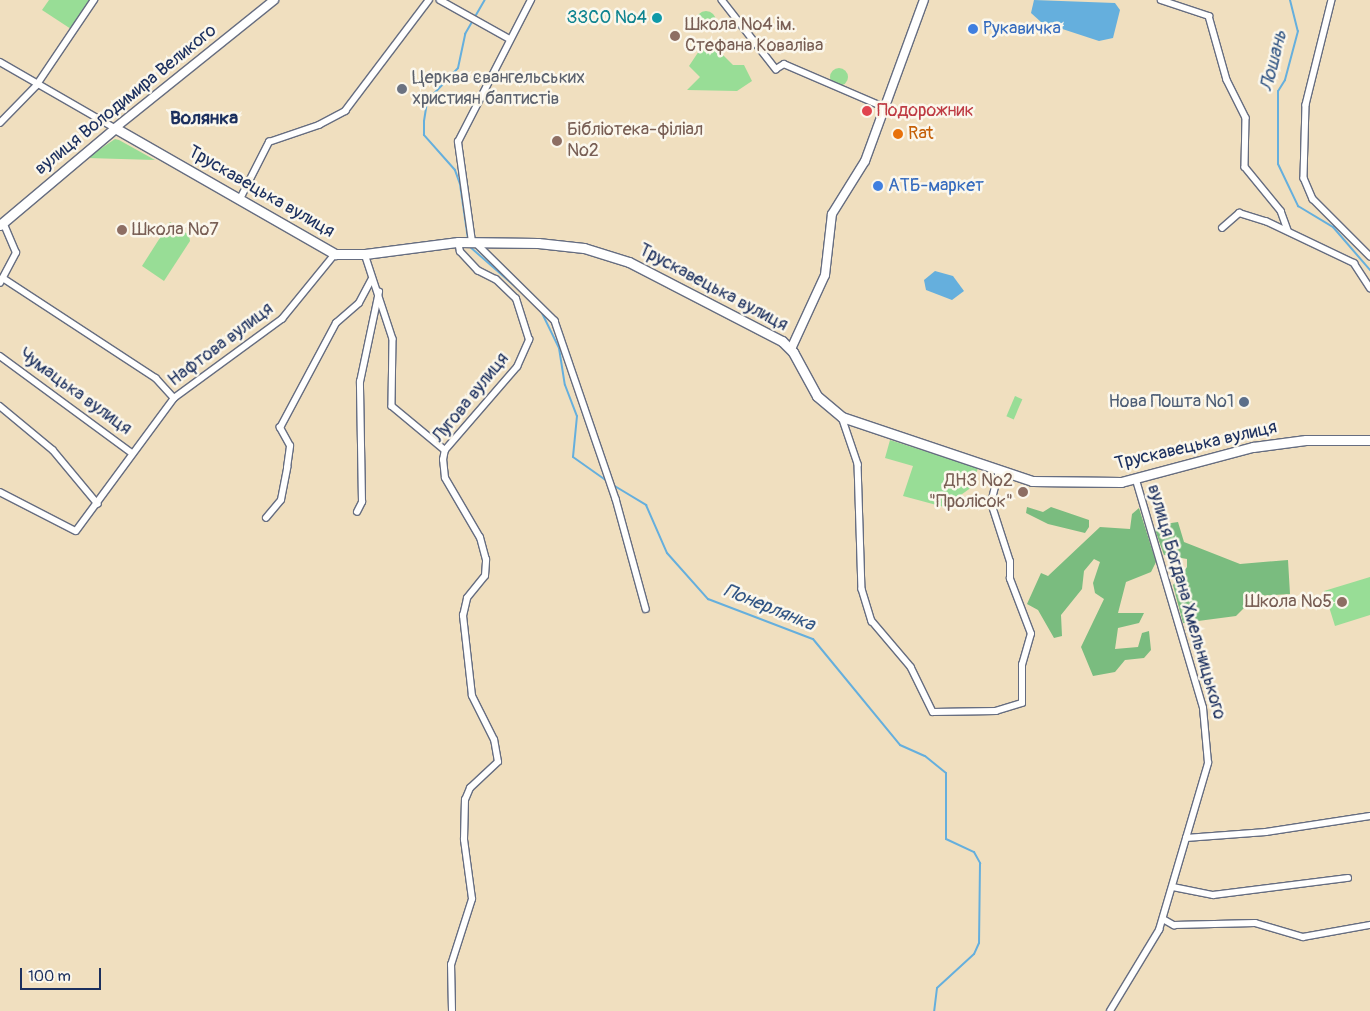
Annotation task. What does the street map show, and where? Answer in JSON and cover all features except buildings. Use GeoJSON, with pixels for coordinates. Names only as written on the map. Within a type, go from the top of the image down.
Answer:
{"type":"FeatureCollection","features":[{"type":"Feature","properties":{"kind":"main road","name":"Трускавецька вулиця"},"geometry":{"type":"LineString","coordinates":[[115,128],[242,197],[303,239],[336,254],[365,254],[468,242],[557,244],[616,257],[749,321],[791,349],[817,396],[842,417],[999,470],[1045,483],[1136,480],[1253,447],[1306,440],[1370,440]]}},
{"type":"Feature","properties":{"kind":"main road","name":"вулиця Володимира Великого"},"geometry":{"type":"LineString","coordinates":[[2,224],[115,128]]}},
{"type":"Feature","properties":{"kind":"street"},"geometry":{"type":"LineString","coordinates":[[0,123],[36,86],[94,0]]}},
{"type":"Feature","properties":{"kind":"street","name":"вулиця Володимира Великого"},"geometry":{"type":"LineString","coordinates":[[115,128],[274,0]]}},
{"type":"Feature","properties":{"kind":"street"},"geometry":{"type":"LineString","coordinates":[[242,197],[269,142],[326,122],[344,111],[429,0]]}},
{"type":"Feature","properties":{"kind":"street"},"geometry":{"type":"LineString","coordinates":[[440,0],[508,38]]}},
{"type":"Feature","properties":{"kind":"street"},"geometry":{"type":"LineString","coordinates":[[530,0],[508,38],[458,142],[468,242],[554,321],[610,486],[646,609]]}},
{"type":"Feature","properties":{"kind":"street"},"geometry":{"type":"LineString","coordinates":[[722,0],[776,69],[784,64],[884,107]]}},
{"type":"Feature","properties":{"kind":"street"},"geometry":{"type":"LineString","coordinates":[[791,349],[825,275],[832,214],[866,161],[924,0]]}},
{"type":"Feature","properties":{"kind":"street"},"geometry":{"type":"LineString","coordinates":[[1161,0],[1209,16],[1228,80],[1246,118],[1245,167],[1280,211],[1288,230]]}},
{"type":"Feature","properties":{"kind":"street"},"geometry":{"type":"LineString","coordinates":[[1332,0],[1306,105],[1304,178],[1313,199],[1370,256]]}},
{"type":"Feature","properties":{"kind":"street"},"geometry":{"type":"LineString","coordinates":[[0,62],[36,86],[115,128]]}},
{"type":"Feature","properties":{"kind":"street"},"geometry":{"type":"LineString","coordinates":[[1222,228],[1239,213],[1288,230],[1354,263],[1370,288]]}},
{"type":"Feature","properties":{"kind":"street"},"geometry":{"type":"LineString","coordinates":[[2,224],[16,253],[2,280],[156,378],[174,398]]}},
{"type":"Feature","properties":{"kind":"street","name":"Лугова вулиця"},"geometry":{"type":"LineString","coordinates":[[452,1011],[451,965],[472,898],[464,840],[465,800],[470,788],[498,762],[494,740],[472,696],[463,616],[467,598],[485,576],[486,560],[480,538],[445,478],[444,450],[517,367],[529,340],[516,299],[496,280],[478,271],[460,252],[468,242]]}},
{"type":"Feature","properties":{"kind":"street","name":"Нафтова вулиця"},"geometry":{"type":"LineString","coordinates":[[0,492],[72,532],[98,504],[132,453],[174,398],[282,319],[336,254]]}},
{"type":"Feature","properties":{"kind":"street"},"geometry":{"type":"LineString","coordinates":[[365,254],[371,280],[379,292],[393,339],[392,406],[444,450]]}},
{"type":"Feature","properties":{"kind":"street"},"geometry":{"type":"LineString","coordinates":[[266,518],[281,500],[288,468],[290,446],[280,428],[336,323],[358,302],[371,280]]}},
{"type":"Feature","properties":{"kind":"street"},"geometry":{"type":"LineString","coordinates":[[357,512],[362,502],[360,382],[379,292]]}},
{"type":"Feature","properties":{"kind":"street","name":"Чумацька вулиця"},"geometry":{"type":"LineString","coordinates":[[0,356],[132,453]]}},
{"type":"Feature","properties":{"kind":"street"},"geometry":{"type":"LineString","coordinates":[[0,406],[54,450],[98,504]]}},
{"type":"Feature","properties":{"kind":"street"},"geometry":{"type":"LineString","coordinates":[[842,417],[858,464],[862,589],[872,621],[911,667],[933,712],[996,711],[1022,703],[1022,665],[1031,634],[1010,579],[1010,562],[991,503],[999,470]]}},
{"type":"Feature","properties":{"kind":"street","name":"вулиця Богдана Хмельницького"},"geometry":{"type":"LineString","coordinates":[[1110,1011],[1163,919],[1208,763],[1208,729],[1136,480]]}},
{"type":"Feature","properties":{"kind":"street"},"geometry":{"type":"LineString","coordinates":[[1186,838],[1266,832],[1370,816]]}},
{"type":"Feature","properties":{"kind":"street"},"geometry":{"type":"LineString","coordinates":[[1173,887],[1213,895],[1348,878]]}},
{"type":"Feature","properties":{"kind":"street"},"geometry":{"type":"LineString","coordinates":[[1163,919],[1174,925],[1255,922],[1303,937],[1370,925]]}},
{"type":"Feature","properties":{"kind":"green space"},"geometry":{"type":"Polygon","coordinates":[[[49,0],[90,0],[71,29],[42,10],[49,0]]]}},
{"type":"Feature","properties":{"kind":"green space"},"geometry":{"type":"Polygon","coordinates":[[[702,11],[710,11],[716,17],[716,25],[710,31],[702,31],[696,25],[696,17],[702,11]]]}},
{"type":"Feature","properties":{"kind":"green space"},"geometry":{"type":"Polygon","coordinates":[[[707,39],[733,65],[744,65],[752,81],[737,91],[687,90],[700,77],[689,66],[707,39]]]}},
{"type":"Feature","properties":{"kind":"green space"},"geometry":{"type":"Polygon","coordinates":[[[839,68],[845,71],[848,77],[845,83],[839,86],[833,83],[830,77],[833,71],[839,68]]]}},
{"type":"Feature","properties":{"kind":"green space"},"geometry":{"type":"Polygon","coordinates":[[[115,139],[119,140],[155,160],[87,158],[115,139]]]}},
{"type":"Feature","properties":{"kind":"green space"},"geometry":{"type":"Polygon","coordinates":[[[170,222],[189,235],[190,241],[164,281],[142,266],[170,222]]]}},
{"type":"Feature","properties":{"kind":"green space"},"geometry":{"type":"Polygon","coordinates":[[[1015,396],[1022,399],[1014,419],[1006,416],[1015,396]]]}},
{"type":"Feature","properties":{"kind":"green space"},"geometry":{"type":"Polygon","coordinates":[[[890,440],[978,468],[972,487],[944,507],[903,496],[913,466],[885,458],[890,440]]]}},
{"type":"Feature","properties":{"kind":"green space"},"geometry":{"type":"Polygon","coordinates":[[[1027,507],[1043,512],[1051,507],[1089,520],[1089,527],[1085,533],[1048,524],[1026,513],[1027,507]]]}},
{"type":"Feature","properties":{"kind":"green space"},"geometry":{"type":"Polygon","coordinates":[[[1139,508],[1156,562],[1151,572],[1126,582],[1118,613],[1144,613],[1139,623],[1118,628],[1115,649],[1138,647],[1142,633],[1149,631],[1151,650],[1144,658],[1125,660],[1115,672],[1093,676],[1081,647],[1104,599],[1095,593],[1093,583],[1100,562],[1094,559],[1084,571],[1082,589],[1061,615],[1062,636],[1054,638],[1038,610],[1027,604],[1041,573],[1048,576],[1100,527],[1130,529],[1132,514],[1139,508]]]}},
{"type":"Feature","properties":{"kind":"green space"},"geometry":{"type":"Polygon","coordinates":[[[1178,522],[1184,542],[1240,564],[1288,560],[1290,594],[1256,596],[1236,616],[1183,623],[1173,585],[1187,567],[1187,559],[1164,555],[1155,530],[1158,525],[1178,522]]]}},
{"type":"Feature","properties":{"kind":"green space","name":"Школа №5"},"geometry":{"type":"Polygon","coordinates":[[[1370,577],[1370,615],[1335,626],[1324,591],[1370,577]]]}},
{"type":"Feature","properties":{"kind":"water"},"geometry":{"type":"Polygon","coordinates":[[[1034,0],[1115,3],[1120,10],[1113,38],[1099,41],[1041,22],[1031,13],[1034,0]]]}},
{"type":"Feature","properties":{"kind":"water"},"geometry":{"type":"Polygon","coordinates":[[[935,271],[953,276],[964,291],[952,300],[926,290],[924,280],[935,271]]]}},
{"type":"Feature","properties":{"kind":"waterway","name":"Понерлянка"},"geometry":{"type":"LineString","coordinates":[[468,239],[460,184],[455,170],[424,135],[424,121],[427,101],[458,68],[465,34],[485,0]]}},
{"type":"Feature","properties":{"kind":"waterway","name":"Лошань"},"geometry":{"type":"LineString","coordinates":[[1290,0],[1298,31],[1285,80],[1278,91],[1278,164],[1298,206],[1333,227],[1370,270]]}},
{"type":"Feature","properties":{"kind":"waterway","name":"Понерлянка"},"geometry":{"type":"LineString","coordinates":[[469,246],[527,297]]}},
{"type":"Feature","properties":{"kind":"waterway","name":"Понерлянка"},"geometry":{"type":"LineString","coordinates":[[541,311],[559,348],[565,385],[577,416],[573,457],[607,481]]}},
{"type":"Feature","properties":{"kind":"waterway","name":"Понерлянка"},"geometry":{"type":"LineString","coordinates":[[613,485],[646,505],[667,553],[708,599],[813,639],[900,745],[925,756],[946,773],[946,839],[974,852],[980,863],[979,943],[974,954],[937,988],[934,1011]]}},
{"type":"Feature","properties":{"kind":"place","name":"ЗЗСО №4"},"geometry":{"type":"Point","coordinates":[657,18]}},
{"type":"Feature","properties":{"kind":"place","name":"Рукавичка"},"geometry":{"type":"Point","coordinates":[973,29]}},
{"type":"Feature","properties":{"kind":"place","name":"Школа №4 ім. Стефана Коваліва"},"geometry":{"type":"Point","coordinates":[675,36]}},
{"type":"Feature","properties":{"kind":"place","name":"Церква євангельських християн баптистів"},"geometry":{"type":"Point","coordinates":[402,89]}},
{"type":"Feature","properties":{"kind":"place","name":"Подорожник"},"geometry":{"type":"Point","coordinates":[867,111]}},
{"type":"Feature","properties":{"kind":"place","name":"Rat"},"geometry":{"type":"Point","coordinates":[898,134]}},
{"type":"Feature","properties":{"kind":"place","name":"Бібліотека-філіал №2"},"geometry":{"type":"Point","coordinates":[557,141]}},
{"type":"Feature","properties":{"kind":"place","name":"АТБ-маркет"},"geometry":{"type":"Point","coordinates":[878,186]}},
{"type":"Feature","properties":{"kind":"place","name":"Школа №7"},"geometry":{"type":"Point","coordinates":[122,230]}},
{"type":"Feature","properties":{"kind":"place","name":"Нова Пошта №1"},"geometry":{"type":"Point","coordinates":[1244,402]}},
{"type":"Feature","properties":{"kind":"place","name":"ДНЗ №2 \"Пролісок\""},"geometry":{"type":"Point","coordinates":[1023,492]}},
{"type":"Feature","properties":{"kind":"place","name":"Школа №5"},"geometry":{"type":"Point","coordinates":[1342,602]}},
{"type":"Feature","properties":{"kind":"district","name":"Волянка"},"geometry":{"type":"Point","coordinates":[204,119]}}]}
